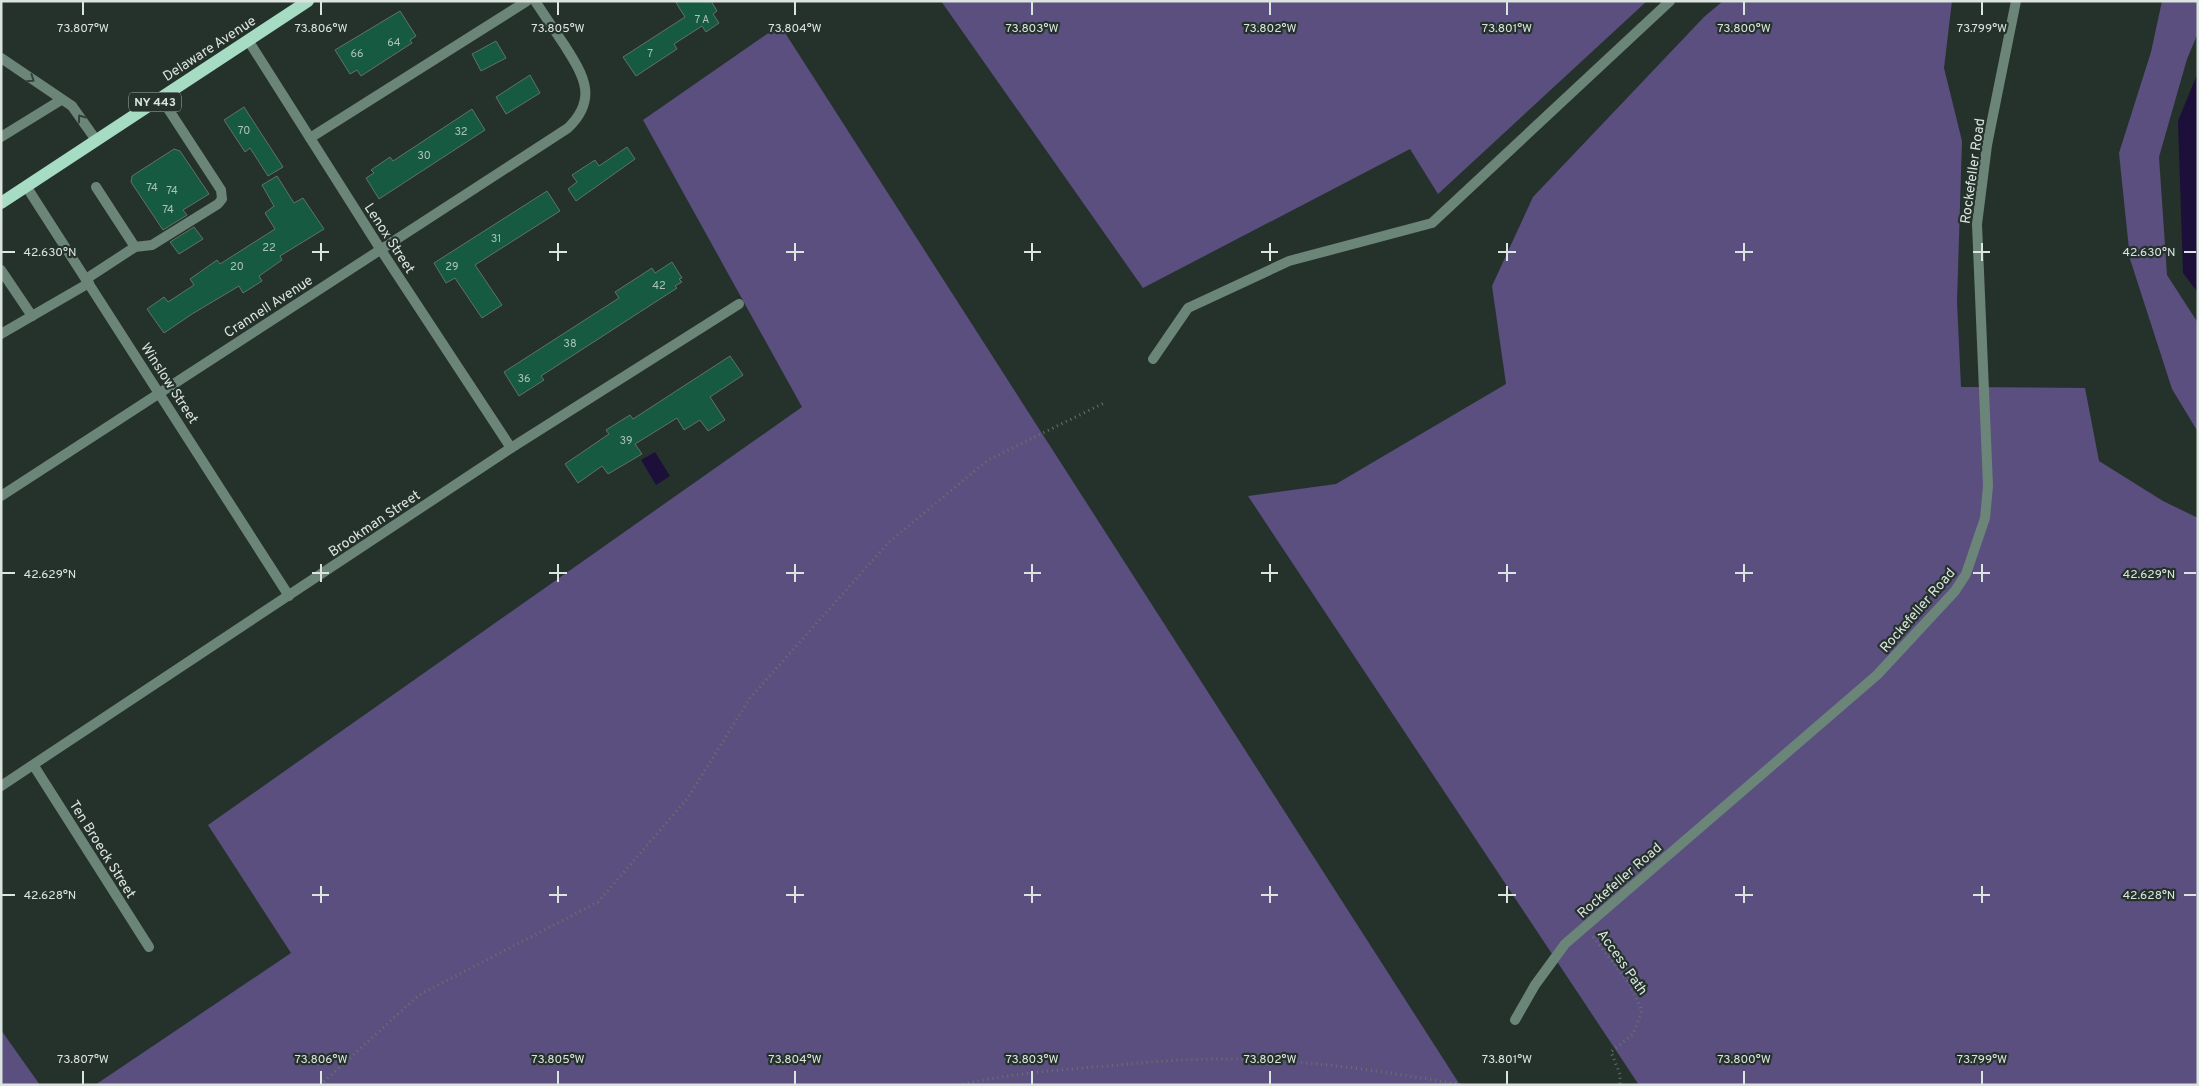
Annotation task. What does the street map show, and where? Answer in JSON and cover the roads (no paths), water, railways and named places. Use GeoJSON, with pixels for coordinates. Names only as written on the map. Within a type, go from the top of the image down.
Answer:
{"type":"FeatureCollection","features":[{"type":"Feature","properties":{"kind":"main road","name":"Delaware Avenue"},"geometry":{"type":"LineString","coordinates":[[1,203],[308,1]]}},
{"type":"Feature","properties":{"kind":"street"},"geometry":{"type":"LineString","coordinates":[[310,138],[527,1]]}},
{"type":"Feature","properties":{"kind":"street","name":"Crannell Avenue"},"geometry":{"type":"LineString","coordinates":[[1,496],[568,128],[581,113],[585,101],[583,78],[577,65],[535,1]]}},
{"type":"Feature","properties":{"kind":"street"},"geometry":{"type":"LineString","coordinates":[[1153,359],[1188,308],[1289,261],[1432,223],[1670,1]]}},
{"type":"Feature","properties":{"kind":"street","name":"Rockefeller Road"},"geometry":{"type":"LineString","coordinates":[[1515,1020],[1535,985],[1565,944],[1586,928],[1877,675],[1955,591],[1966,574],[1985,518],[1988,486],[1977,224],[1988,144],[2016,1]]}},
{"type":"Feature","properties":{"kind":"street","name":"Lenox Street"},"geometry":{"type":"LineString","coordinates":[[248,40],[381,250],[511,448]]}},
{"type":"Feature","properties":{"kind":"street"},"geometry":{"type":"LineString","coordinates":[[1,58],[72,106],[96,140]]}},
{"type":"Feature","properties":{"kind":"street"},"geometry":{"type":"LineString","coordinates":[[1,334],[87,281],[135,247],[152,245],[218,204],[223,197],[221,190],[161,98]]}},
{"type":"Feature","properties":{"kind":"street"},"geometry":{"type":"LineString","coordinates":[[1,137],[61,100]]}},
{"type":"Feature","properties":{"kind":"street","name":"Winslow Street"},"geometry":{"type":"LineString","coordinates":[[26,186],[160,392],[289,596]]}},
{"type":"Feature","properties":{"kind":"street"},"geometry":{"type":"LineString","coordinates":[[96,187],[135,247]]}},
{"type":"Feature","properties":{"kind":"street"},"geometry":{"type":"LineString","coordinates":[[1,270],[32,316]]}},
{"type":"Feature","properties":{"kind":"street","name":"Brookman Street"},"geometry":{"type":"LineString","coordinates":[[1,786],[34,766],[511,448],[739,304]]}},
{"type":"Feature","properties":{"kind":"street","name":"Ten Broeck Street"},"geometry":{"type":"LineString","coordinates":[[34,766],[149,947]]}}]}
